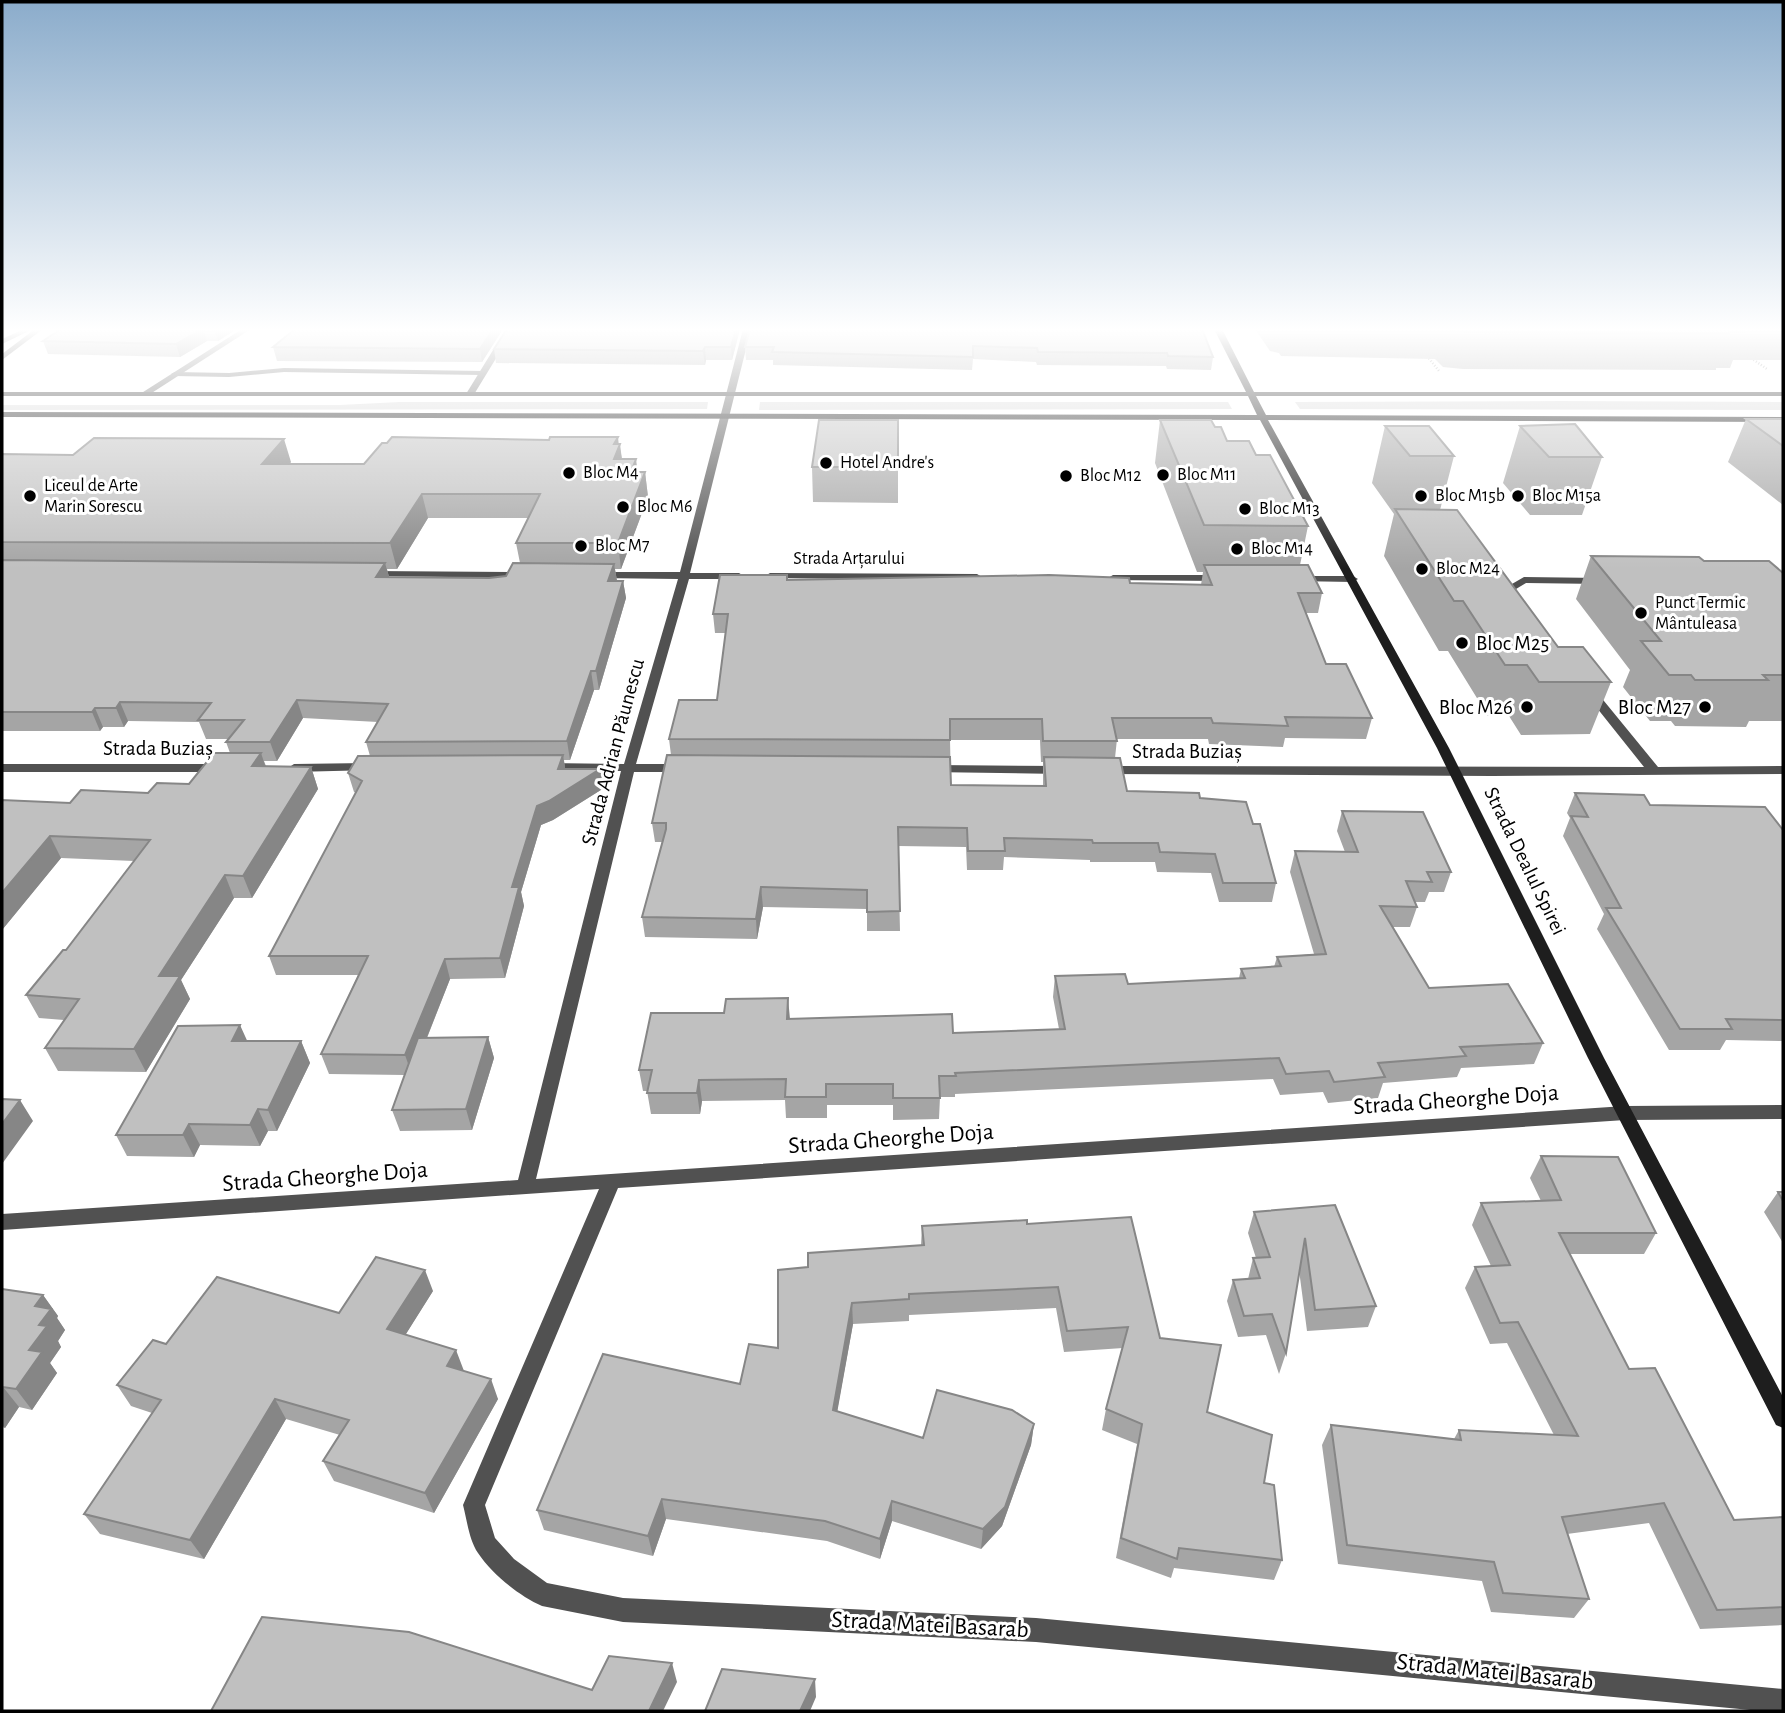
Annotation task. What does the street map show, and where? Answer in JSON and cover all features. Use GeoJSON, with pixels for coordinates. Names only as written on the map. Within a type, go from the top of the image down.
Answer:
{"type":"FeatureCollection","features":[{"type":"Feature","properties":{"kind":"main road","name":"Strada Dealul Spirei"},"geometry":{"type":"LineString","coordinates":[[1259,409],[1455,772],[1625,1113],[1783,1418]]}},
{"type":"Feature","properties":{"kind":"main road"},"geometry":{"type":"LineString","coordinates":[[2,416],[1783,419]]}},
{"type":"Feature","properties":{"kind":"street","name":"Strada Adrian Păunescu"},"geometry":{"type":"LineString","coordinates":[[525,1188],[629,766],[684,576],[727,409]]}},
{"type":"Feature","properties":{"kind":"street"},"geometry":{"type":"LineString","coordinates":[[355,574],[534,575]]}},
{"type":"Feature","properties":{"kind":"street"},"geometry":{"type":"LineString","coordinates":[[590,575],[750,576]]}},
{"type":"Feature","properties":{"kind":"street","name":"Strada Arțarului"},"geometry":{"type":"LineString","coordinates":[[764,576],[983,577]]}},
{"type":"Feature","properties":{"kind":"street"},"geometry":{"type":"LineString","coordinates":[[1106,578],[1230,578]]}},
{"type":"Feature","properties":{"kind":"street"},"geometry":{"type":"LineString","coordinates":[[1284,579],[1353,579]]}},
{"type":"Feature","properties":{"kind":"street"},"geometry":{"type":"LineString","coordinates":[[1526,615],[1510,588],[1524,580],[1619,581]]}},
{"type":"Feature","properties":{"kind":"street"},"geometry":{"type":"LineString","coordinates":[[1586,688],[1654,771]]}},
{"type":"Feature","properties":{"kind":"street"},"geometry":{"type":"LineString","coordinates":[[278,768],[388,767]]}},
{"type":"Feature","properties":{"kind":"street"},"geometry":{"type":"LineString","coordinates":[[526,767],[692,768]]}},
{"type":"Feature","properties":{"kind":"street","name":"Strada Buziaș"},"geometry":{"type":"LineString","coordinates":[[2,768],[236,768]]}},
{"type":"Feature","properties":{"kind":"street","name":"Strada Buziaș"},"geometry":{"type":"LineString","coordinates":[[913,769],[1455,772],[1783,770]]}},
{"type":"Feature","properties":{"kind":"street","name":"Strada Gheorghe Doja"},"geometry":{"type":"LineString","coordinates":[[2,1223],[1625,1113],[1783,1112]]}},
{"type":"Feature","properties":{"kind":"street","name":"Strada Matei Basarab"},"geometry":{"type":"LineString","coordinates":[[611,1182],[474,1505],[485,1544],[506,1567],[542,1594],[623,1610],[1036,1630],[1783,1701]]}},
{"type":"Feature","properties":{"kind":"shaded area"},"geometry":{"type":"Polygon","coordinates":[[[2,409],[707,409],[707,409],[2,409]]]}},
{"type":"Feature","properties":{"kind":"shaded area"},"geometry":{"type":"Polygon","coordinates":[[[759,409],[1232,409],[759,410],[759,409]]]}},
{"type":"Feature","properties":{"kind":"shaded area"},"geometry":{"type":"Polygon","coordinates":[[[1300,409],[1783,409],[1783,410],[1300,409]]]}},
{"type":"Feature","properties":{"kind":"building"},"geometry":{"type":"Polygon","coordinates":[[[1746,419],[1783,419],[1783,446],[1746,419]]]}},
{"type":"Feature","properties":{"kind":"building"},"geometry":{"type":"Polygon","coordinates":[[[819,420],[898,420],[898,467],[812,467],[819,420]]]}},
{"type":"Feature","properties":{"kind":"building"},"geometry":{"type":"Polygon","coordinates":[[[1160,420],[1211,420],[1215,427],[1221,427],[1227,441],[1249,441],[1256,455],[1270,455],[1308,526],[1204,525],[1160,420]]]}},
{"type":"Feature","properties":{"kind":"building"},"geometry":{"type":"Polygon","coordinates":[[[1575,424],[1602,457],[1549,457],[1520,426],[1575,424]]]}},
{"type":"Feature","properties":{"kind":"building"},"geometry":{"type":"Polygon","coordinates":[[[1385,426],[1429,426],[1454,456],[1410,456],[1385,426]]]}},
{"type":"Feature","properties":{"kind":"building"},"geometry":{"type":"Polygon","coordinates":[[[392,437],[549,440],[550,437],[618,437],[614,444],[620,444],[614,459],[636,459],[631,472],[645,472],[618,543],[516,543],[540,494],[422,494],[390,543],[2,542],[2,454],[73,455],[94,438],[284,439],[262,464],[364,464],[382,443],[387,443],[392,437]]]}},
{"type":"Feature","properties":{"kind":"building"},"geometry":{"type":"Polygon","coordinates":[[[1395,509],[1457,510],[1558,647],[1583,647],[1611,682],[1539,682],[1527,665],[1505,665],[1463,601],[1454,601],[1395,509]]]}},
{"type":"Feature","properties":{"kind":"building"},"geometry":{"type":"Polygon","coordinates":[[[1591,556],[1769,561],[1783,573],[1783,675],[1763,675],[1768,680],[1695,680],[1691,675],[1669,675],[1641,641],[1661,641],[1591,556]]]}},
{"type":"Feature","properties":{"kind":"building"},"geometry":{"type":"Polygon","coordinates":[[[2,560],[385,563],[376,577],[489,578],[506,576],[513,563],[614,564],[608,581],[623,581],[596,671],[591,671],[567,741],[366,742],[388,704],[297,700],[270,742],[226,742],[244,720],[198,720],[211,703],[120,702],[116,708],[95,708],[92,712],[2,712],[2,560]]]}},
{"type":"Feature","properties":{"kind":"building"},"geometry":{"type":"Polygon","coordinates":[[[1204,565],[1308,565],[1322,593],[1298,593],[1326,664],[1346,664],[1372,718],[1285,717],[1288,726],[1213,723],[1211,718],[1112,718],[1117,741],[1043,741],[1042,719],[950,719],[950,740],[669,739],[679,700],[717,700],[728,614],[713,614],[720,575],[787,575],[787,580],[1049,575],[1129,578],[1130,583],[1212,585],[1204,565]]]}},
{"type":"Feature","properties":{"kind":"building"},"geometry":{"type":"Polygon","coordinates":[[[214,753],[261,753],[252,766],[311,767],[243,876],[225,875],[159,976],[180,976],[134,1049],[45,1048],[79,999],[26,995],[63,950],[66,950],[150,840],[50,836],[2,893],[2,800],[70,803],[81,790],[148,793],[157,783],[189,784],[214,753]]]}},
{"type":"Feature","properties":{"kind":"building"},"geometry":{"type":"Polygon","coordinates":[[[563,755],[558,769],[600,769],[537,806],[512,887],[519,887],[500,958],[445,959],[405,1055],[321,1054],[368,956],[269,956],[362,781],[348,773],[358,756],[563,755]]]}},
{"type":"Feature","properties":{"kind":"building"},"geometry":{"type":"Polygon","coordinates":[[[667,755],[950,757],[951,785],[1046,786],[1044,757],[1120,758],[1127,791],[1199,793],[1200,798],[1246,802],[1253,824],[1260,824],[1276,883],[1223,883],[1215,854],[1160,852],[1158,843],[1093,843],[1092,840],[1004,838],[1005,851],[968,851],[967,828],[898,827],[900,911],[867,912],[867,890],[761,887],[756,919],[642,917],[666,829],[666,823],[652,823],[667,755]]]}},
{"type":"Feature","properties":{"kind":"building"},"geometry":{"type":"Polygon","coordinates":[[[1575,793],[1644,795],[1650,805],[1765,807],[1783,830],[1783,1020],[1726,1019],[1732,1029],[1680,1029],[1606,908],[1621,908],[1571,816],[1588,817],[1575,793]]]}},
{"type":"Feature","properties":{"kind":"building"},"geometry":{"type":"Polygon","coordinates":[[[1342,811],[1423,812],[1451,872],[1427,872],[1432,882],[1406,881],[1417,907],[1380,906],[1429,988],[1508,984],[1543,1043],[1460,1047],[1466,1056],[1378,1063],[1385,1077],[1334,1082],[1329,1071],[1286,1074],[1279,1058],[955,1073],[956,1076],[939,1076],[940,1098],[893,1098],[893,1084],[826,1084],[826,1097],[785,1097],[786,1079],[699,1080],[697,1093],[647,1093],[652,1070],[639,1070],[651,1013],[724,1013],[726,999],[788,998],[787,1019],[952,1014],[953,1033],[1065,1029],[1055,976],[1125,974],[1128,984],[1245,978],[1241,969],[1281,966],[1277,957],[1326,954],[1295,851],[1358,852],[1342,811]]]}},
{"type":"Feature","properties":{"kind":"building"},"geometry":{"type":"Polygon","coordinates":[[[240,1025],[232,1041],[301,1041],[268,1110],[258,1109],[250,1125],[189,1124],[183,1135],[116,1135],[178,1026],[240,1025]]]}},
{"type":"Feature","properties":{"kind":"building"},"geometry":{"type":"Polygon","coordinates":[[[488,1037],[466,1109],[392,1110],[418,1038],[488,1037]]]}},
{"type":"Feature","properties":{"kind":"building"},"geometry":{"type":"Polygon","coordinates":[[[2,1099],[20,1100],[2,1124],[2,1099]]]}},
{"type":"Feature","properties":{"kind":"building"},"geometry":{"type":"Polygon","coordinates":[[[1541,1156],[1618,1157],[1656,1233],[1559,1233],[1629,1369],[1655,1368],[1734,1520],[1783,1517],[1783,1607],[1717,1610],[1664,1503],[1562,1517],[1589,1599],[1503,1593],[1494,1562],[1347,1545],[1331,1425],[1461,1440],[1459,1430],[1578,1436],[1518,1322],[1500,1323],[1475,1267],[1510,1265],[1481,1203],[1561,1200],[1541,1156]]]}},
{"type":"Feature","properties":{"kind":"building"},"geometry":{"type":"Polygon","coordinates":[[[1335,1205],[1376,1306],[1315,1310],[1305,1238],[1286,1353],[1272,1314],[1244,1316],[1233,1280],[1260,1278],[1253,1258],[1270,1257],[1254,1212],[1335,1205]]]}},
{"type":"Feature","properties":{"kind":"building"},"geometry":{"type":"Polygon","coordinates":[[[1131,1217],[1160,1338],[1221,1345],[1207,1412],[1272,1435],[1264,1483],[1274,1485],[1282,1560],[1179,1548],[1177,1559],[1121,1538],[1142,1424],[1106,1409],[1128,1327],[1067,1331],[1058,1287],[909,1294],[909,1299],[852,1303],[833,1410],[923,1438],[937,1390],[1012,1410],[1034,1424],[1005,1507],[983,1529],[892,1501],[880,1539],[825,1521],[662,1499],[648,1536],[537,1510],[603,1354],[740,1384],[749,1344],[778,1348],[778,1270],[808,1267],[808,1253],[924,1245],[922,1226],[1027,1220],[1027,1224],[1131,1217]]]}},
{"type":"Feature","properties":{"kind":"building"},"geometry":{"type":"Polygon","coordinates":[[[376,1257],[425,1270],[387,1329],[456,1350],[447,1366],[491,1379],[425,1493],[323,1461],[349,1420],[275,1399],[190,1540],[84,1514],[161,1400],[117,1385],[153,1340],[166,1344],[217,1277],[339,1313],[376,1257]]]}},
{"type":"Feature","properties":{"kind":"building"},"geometry":{"type":"Polygon","coordinates":[[[2,1289],[43,1295],[35,1306],[51,1309],[39,1325],[47,1326],[29,1350],[42,1352],[16,1389],[2,1388],[2,1289]]]}},
{"type":"Feature","properties":{"kind":"building"},"geometry":{"type":"Polygon","coordinates":[[[262,1617],[409,1632],[592,1690],[609,1656],[672,1663],[649,1711],[211,1711],[262,1617]]]}},
{"type":"Feature","properties":{"kind":"building"},"geometry":{"type":"Polygon","coordinates":[[[722,1669],[815,1679],[800,1711],[705,1711],[722,1669]]]}},
{"type":"Feature","properties":{"kind":"place","name":"Hotel Andre's"},"geometry":{"type":"Point","coordinates":[826,463]}},
{"type":"Feature","properties":{"kind":"place","name":"Bloc M4"},"geometry":{"type":"Point","coordinates":[569,473]}},
{"type":"Feature","properties":{"kind":"place","name":"Bloc M11"},"geometry":{"type":"Point","coordinates":[1163,475]}},
{"type":"Feature","properties":{"kind":"place","name":"Bloc M12"},"geometry":{"type":"Point","coordinates":[1066,476]}},
{"type":"Feature","properties":{"kind":"place","name":"Liceul de Arte Marin Sorescu"},"geometry":{"type":"Point","coordinates":[30,496]}},
{"type":"Feature","properties":{"kind":"place","name":"Bloc M15b"},"geometry":{"type":"Point","coordinates":[1421,496]}},
{"type":"Feature","properties":{"kind":"place","name":"Bloc M15a"},"geometry":{"type":"Point","coordinates":[1518,496]}},
{"type":"Feature","properties":{"kind":"place","name":"Bloc M6"},"geometry":{"type":"Point","coordinates":[623,507]}},
{"type":"Feature","properties":{"kind":"place","name":"Bloc M13"},"geometry":{"type":"Point","coordinates":[1245,509]}},
{"type":"Feature","properties":{"kind":"place","name":"Bloc M7"},"geometry":{"type":"Point","coordinates":[581,546]}},
{"type":"Feature","properties":{"kind":"place","name":"Bloc M14"},"geometry":{"type":"Point","coordinates":[1237,549]}},
{"type":"Feature","properties":{"kind":"place","name":"Bloc M24"},"geometry":{"type":"Point","coordinates":[1422,569]}},
{"type":"Feature","properties":{"kind":"place","name":"Punct Termic Mântuleasa"},"geometry":{"type":"Point","coordinates":[1641,613]}},
{"type":"Feature","properties":{"kind":"place","name":"Bloc M25"},"geometry":{"type":"Point","coordinates":[1462,643]}},
{"type":"Feature","properties":{"kind":"place","name":"Bloc M26"},"geometry":{"type":"Point","coordinates":[1527,707]}},
{"type":"Feature","properties":{"kind":"place","name":"Bloc M27"},"geometry":{"type":"Point","coordinates":[1705,707]}}]}
